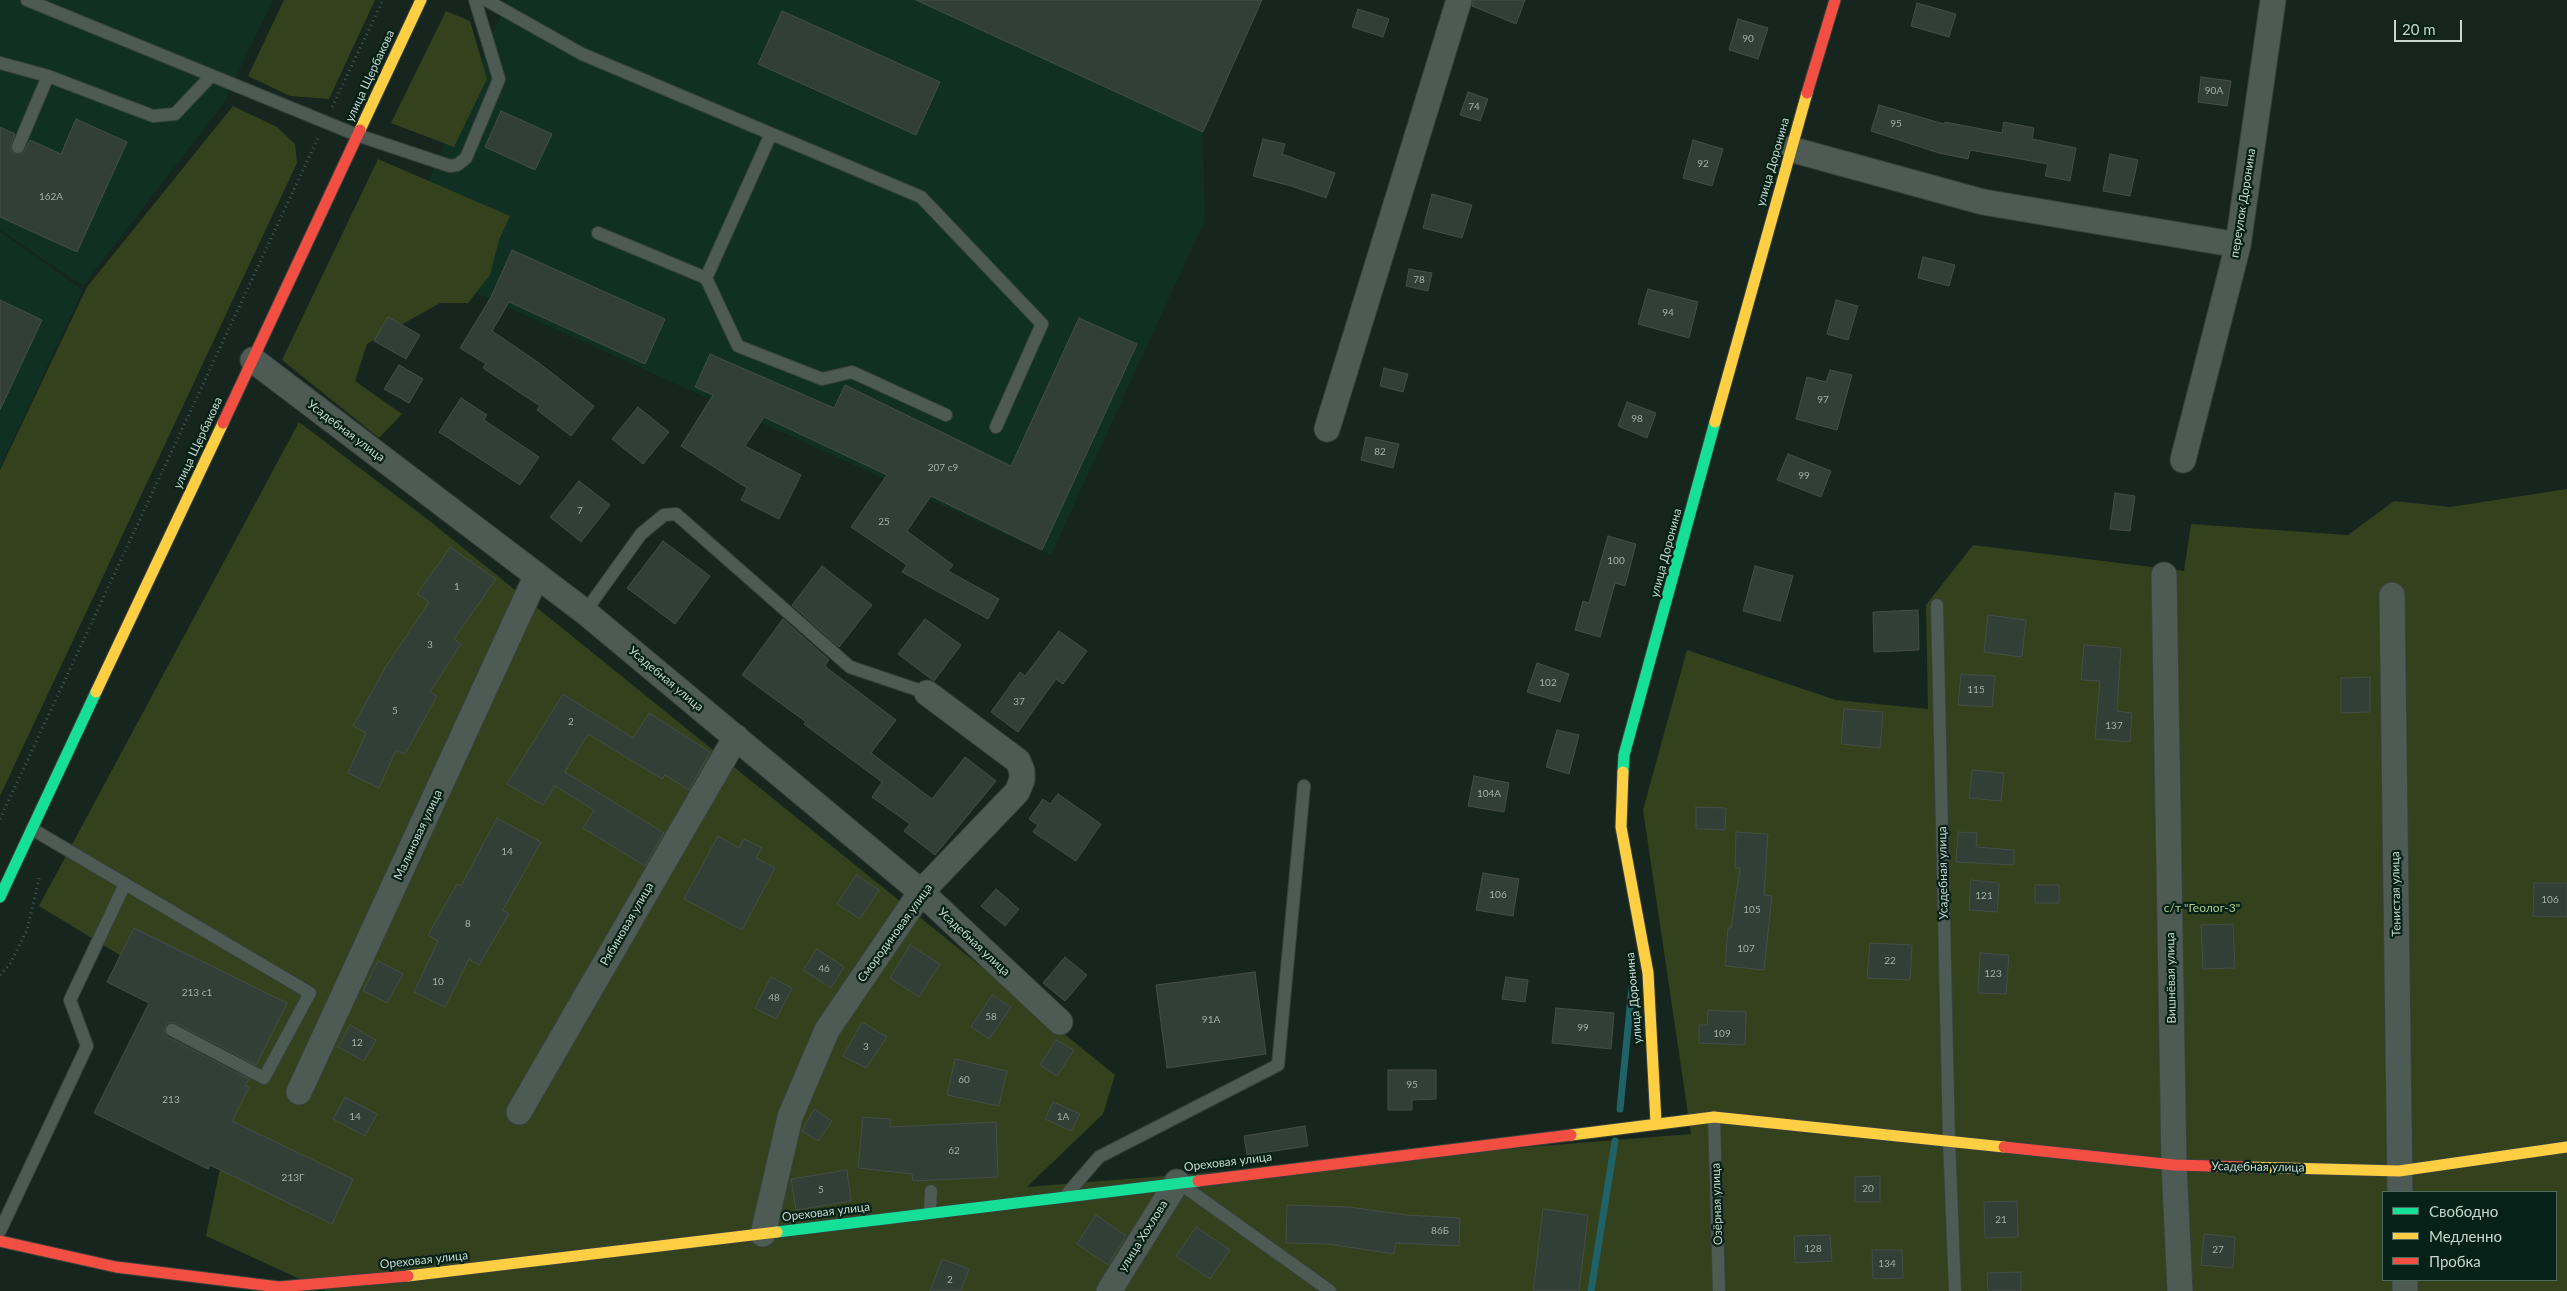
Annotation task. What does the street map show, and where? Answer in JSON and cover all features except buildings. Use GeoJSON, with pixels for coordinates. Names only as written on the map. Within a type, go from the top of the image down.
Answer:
{"type":"FeatureCollection","features":[{"type":"Feature","properties":{"kind":"street","name":"улица Щербакова"},"geometry":{"type":"LineString","coordinates":[[0,897],[421,0]]}},
{"type":"Feature","properties":{"kind":"street"},"geometry":{"type":"LineString","coordinates":[[1326,429],[1459,0]]}},
{"type":"Feature","properties":{"kind":"street","name":"улица Доронина"},"geometry":{"type":"LineString","coordinates":[[1656,1124],[1648,973],[1621,827],[1624,756],[1790,149],[1835,0]]}},
{"type":"Feature","properties":{"kind":"street","name":"переулок Доронина"},"geometry":{"type":"LineString","coordinates":[[2183,460],[2238,245],[2273,0]]}},
{"type":"Feature","properties":{"kind":"street"},"geometry":{"type":"LineString","coordinates":[[1790,149],[1983,202],[2238,245]]}},
{"type":"Feature","properties":{"kind":"street","name":"Усадебная улица"},"geometry":{"type":"LineString","coordinates":[[253,360],[536,577],[585,612],[922,892],[1060,1022]]}},
{"type":"Feature","properties":{"kind":"street","name":"Вишнёвая улица"},"geometry":{"type":"LineString","coordinates":[[2164,575],[2174,1165],[2180,1291]]}},
{"type":"Feature","properties":{"kind":"street","name":"Малиновая улица"},"geometry":{"type":"LineString","coordinates":[[299,1092],[536,577]]}},
{"type":"Feature","properties":{"kind":"street","name":"Тенистая улица"},"geometry":{"type":"LineString","coordinates":[[2392,595],[2400,1181]]}},
{"type":"Feature","properties":{"kind":"street","name":"Смородиновая улица"},"geometry":{"type":"LineString","coordinates":[[763,1234],[790,1117],[827,1030],[922,892],[1017,792],[1022,780],[1022,771],[1018,761],[927,693]]}},
{"type":"Feature","properties":{"kind":"street","name":"Рябиновая улица"},"geometry":{"type":"LineString","coordinates":[[519,1112],[736,737]]}},
{"type":"Feature","properties":{"kind":"street","name":"Усадебная улица"},"geometry":{"type":"LineString","coordinates":[[1656,1124],[1714,1117],[1949,1140],[2174,1165],[2400,1181],[2567,1147]]}},
{"type":"Feature","properties":{"kind":"street","name":"Ореховая улица"},"geometry":{"type":"LineString","coordinates":[[0,1242],[116,1267],[279,1287],[418,1275],[1656,1124]]}},
{"type":"Feature","properties":{"kind":"street","name":"улица Хохлова"},"geometry":{"type":"LineString","coordinates":[[1109,1291],[1177,1182]]}},
{"type":"Feature","properties":{"kind":"lane"},"geometry":{"type":"LineString","coordinates":[[36,1],[357,136],[450,166],[458,165],[466,158],[500,79],[474,0]]}},
{"type":"Feature","properties":{"kind":"lane"},"geometry":{"type":"LineString","coordinates":[[486,0],[502,3],[582,54],[921,197],[1042,324],[996,427]]}},
{"type":"Feature","properties":{"kind":"lane"},"geometry":{"type":"LineString","coordinates":[[0,63],[48,76],[153,116],[175,114],[211,76]]}},
{"type":"Feature","properties":{"kind":"lane"},"geometry":{"type":"LineString","coordinates":[[18,147],[48,76]]}},
{"type":"Feature","properties":{"kind":"lane"},"geometry":{"type":"LineString","coordinates":[[706,278],[771,134]]}},
{"type":"Feature","properties":{"kind":"lane"},"geometry":{"type":"LineString","coordinates":[[598,233],[706,278],[738,346],[822,379],[852,372],[946,415]]}},
{"type":"Feature","properties":{"kind":"lane"},"geometry":{"type":"LineString","coordinates":[[585,612],[641,534],[664,515],[676,514],[850,667],[927,693]]}},
{"type":"Feature","properties":{"kind":"lane","name":"Усадебная улица"},"geometry":{"type":"LineString","coordinates":[[1937,605],[1949,1140],[1955,1291]]}},
{"type":"Feature","properties":{"kind":"lane"},"geometry":{"type":"LineString","coordinates":[[1065,1195],[1099,1157],[1278,1065],[1304,786]]}},
{"type":"Feature","properties":{"kind":"lane"},"geometry":{"type":"LineString","coordinates":[[32,829],[310,993],[264,1078],[172,1030]]}},
{"type":"Feature","properties":{"kind":"lane"},"geometry":{"type":"LineString","coordinates":[[0,1231],[86,1046],[70,1000],[125,884]]}},
{"type":"Feature","properties":{"kind":"lane","name":"Озёрная улица"},"geometry":{"type":"LineString","coordinates":[[1714,1117],[1719,1291]]}},
{"type":"Feature","properties":{"kind":"lane"},"geometry":{"type":"LineString","coordinates":[[1177,1182],[1330,1291]]}},
{"type":"Feature","properties":{"kind":"lane"},"geometry":{"type":"LineString","coordinates":[[930,1212],[931,1191]]}},
{"type":"Feature","properties":{"kind":"path"},"geometry":{"type":"LineString","coordinates":[[0,819],[383,0]]}},
{"type":"Feature","properties":{"kind":"path"},"geometry":{"type":"LineString","coordinates":[[0,975],[10,964],[27,930],[40,874]]}},
{"type":"Feature","properties":{"kind":"shaded area"},"geometry":{"type":"Polygon","coordinates":[[[0,0],[273,0],[223,104],[83,286],[0,230],[0,0]]]}},
{"type":"Feature","properties":{"kind":"shaded area"},"geometry":{"type":"Polygon","coordinates":[[[508,0],[1262,0],[1203,132],[1205,220],[1051,555],[395,256],[508,0]]]}},
{"type":"Feature","properties":{"kind":"shaded area"},"geometry":{"type":"Polygon","coordinates":[[[0,232],[83,290],[0,468],[0,232]]]}},
{"type":"Feature","properties":{"kind":"green space"},"geometry":{"type":"Polygon","coordinates":[[[284,0],[375,0],[329,99],[290,96],[248,76],[284,0]]]}},
{"type":"Feature","properties":{"kind":"green space"},"geometry":{"type":"Polygon","coordinates":[[[446,11],[470,21],[487,79],[454,147],[391,123],[446,11]]]}},
{"type":"Feature","properties":{"kind":"green space"},"geometry":{"type":"Polygon","coordinates":[[[233,106],[277,127],[295,144],[297,163],[0,796],[0,470],[87,287],[233,106]]]}},
{"type":"Feature","properties":{"kind":"green space"},"geometry":{"type":"Polygon","coordinates":[[[378,159],[510,216],[499,240],[490,275],[468,303],[440,303],[367,344],[355,381],[402,414],[379,438],[282,360],[378,159]]]}},
{"type":"Feature","properties":{"kind":"green space","name":"с/т \"Геолог-3\""},"geometry":{"type":"Polygon","coordinates":[[[299,422],[431,522],[1115,1075],[1103,1114],[1027,1187],[1691,1134],[1643,810],[1687,650],[1836,700],[1928,709],[1926,605],[1973,545],[2184,571],[2191,524],[2348,535],[2394,501],[2450,507],[2567,489],[2567,1291],[326,1291],[206,1236],[248,1033],[39,906],[299,422]]]}},
{"type":"Feature","properties":{"kind":"waterway"},"geometry":{"type":"LineString","coordinates":[[1620,1109],[1632,987]]}},
{"type":"Feature","properties":{"kind":"waterway"},"geometry":{"type":"LineString","coordinates":[[1591,1291],[1615,1141]]}},
{"type":"Feature","properties":{"kind":"traffic: fast"},"geometry":{"type":"LineString","coordinates":[[1623,772],[1624,755],[1715,422]]}},
{"type":"Feature","properties":{"kind":"traffic: fast"},"geometry":{"type":"LineString","coordinates":[[0,897],[96,692]]}},
{"type":"Feature","properties":{"kind":"traffic: fast"},"geometry":{"type":"LineString","coordinates":[[777,1232],[1198,1181]]}},
{"type":"Feature","properties":{"kind":"traffic: slow"},"geometry":{"type":"LineString","coordinates":[[360,130],[421,0]]}},
{"type":"Feature","properties":{"kind":"traffic: slow"},"geometry":{"type":"LineString","coordinates":[[1715,422],[1807,93]]}},
{"type":"Feature","properties":{"kind":"traffic: slow"},"geometry":{"type":"LineString","coordinates":[[96,692],[223,423]]}},
{"type":"Feature","properties":{"kind":"traffic: slow"},"geometry":{"type":"LineString","coordinates":[[1623,772],[1621,827],[1648,973],[1656,1123]]}},
{"type":"Feature","properties":{"kind":"traffic: slow"},"geometry":{"type":"LineString","coordinates":[[1571,1135],[1714,1117],[2004,1147]]}},
{"type":"Feature","properties":{"kind":"traffic: slow"},"geometry":{"type":"LineString","coordinates":[[2249,1167],[2399,1171],[2567,1147]]}},
{"type":"Feature","properties":{"kind":"traffic: slow"},"geometry":{"type":"LineString","coordinates":[[408,1276],[777,1232]]}},
{"type":"Feature","properties":{"kind":"traffic: jam"},"geometry":{"type":"LineString","coordinates":[[1807,93],[1835,0]]}},
{"type":"Feature","properties":{"kind":"traffic: jam"},"geometry":{"type":"LineString","coordinates":[[223,423],[360,130]]}},
{"type":"Feature","properties":{"kind":"traffic: jam"},"geometry":{"type":"LineString","coordinates":[[1198,1181],[1571,1135]]}},
{"type":"Feature","properties":{"kind":"traffic: jam"},"geometry":{"type":"LineString","coordinates":[[2004,1147],[2174,1165],[2249,1167]]}},
{"type":"Feature","properties":{"kind":"traffic: jam"},"geometry":{"type":"LineString","coordinates":[[0,1241],[116,1267],[279,1287],[408,1276]]}}]}
